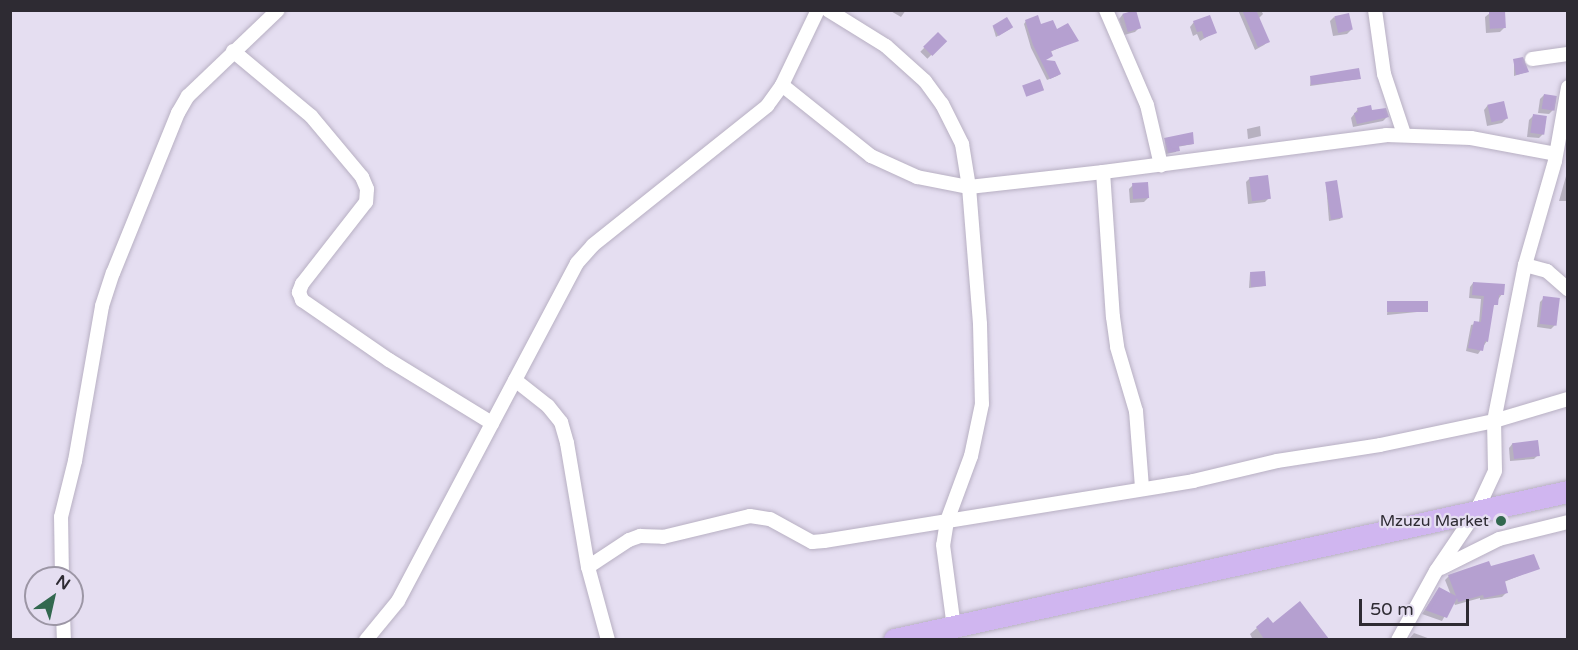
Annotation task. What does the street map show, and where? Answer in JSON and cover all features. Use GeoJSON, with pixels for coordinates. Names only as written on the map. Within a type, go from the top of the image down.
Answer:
{"type":"FeatureCollection","features":[{"type":"Feature","properties":{"kind":"highway"},"geometry":{"type":"LineString","coordinates":[[895,639],[1568,492]]}},
{"type":"Feature","properties":{"kind":"street"},"geometry":{"type":"LineString","coordinates":[[62,566],[61,517],[75,461],[102,306],[178,113],[188,96],[278,10]]}},
{"type":"Feature","properties":{"kind":"street"},"geometry":{"type":"LineString","coordinates":[[366,639],[398,602],[584,254],[775,98],[819,10]]}},
{"type":"Feature","properties":{"kind":"street"},"geometry":{"type":"LineString","coordinates":[[828,10],[886,46],[925,81],[942,104],[962,144],[969,187],[980,324],[982,404],[968,467],[947,521],[943,545],[954,627]]}},
{"type":"Feature","properties":{"kind":"street"},"geometry":{"type":"LineString","coordinates":[[1106,10],[1147,105],[1161,165]]}},
{"type":"Feature","properties":{"kind":"street"},"geometry":{"type":"LineString","coordinates":[[1375,10],[1384,74],[1404,134]]}},
{"type":"Feature","properties":{"kind":"street"},"geometry":{"type":"LineString","coordinates":[[233,51],[311,116],[362,177],[367,189],[366,202],[302,284],[299,292],[302,300],[389,360],[492,423]]}},
{"type":"Feature","properties":{"kind":"street"},"geometry":{"type":"LineString","coordinates":[[1532,59],[1568,54]]}},
{"type":"Feature","properties":{"kind":"street"},"geometry":{"type":"LineString","coordinates":[[782,85],[871,156],[917,177],[969,187],[1161,165],[1359,136],[1404,134],[1472,138],[1556,154]]}},
{"type":"Feature","properties":{"kind":"street"},"geometry":{"type":"LineString","coordinates":[[1398,639],[1436,571],[1476,512],[1495,471],[1494,421],[1525,265],[1556,154],[1568,87]]}},
{"type":"Feature","properties":{"kind":"street"},"geometry":{"type":"LineString","coordinates":[[1103,172],[1113,316],[1117,347],[1136,411],[1142,488]]}},
{"type":"Feature","properties":{"kind":"street"},"geometry":{"type":"LineString","coordinates":[[1525,265],[1547,271],[1568,289]]}},
{"type":"Feature","properties":{"kind":"street"},"geometry":{"type":"LineString","coordinates":[[515,380],[548,406],[561,422],[567,443],[588,567],[608,639]]}},
{"type":"Feature","properties":{"kind":"street"},"geometry":{"type":"LineString","coordinates":[[588,567],[629,540],[640,536],[663,537],[750,516],[770,519],[812,542],[1193,481],[1276,461],[1380,445],[1494,421],[1568,399]]}},
{"type":"Feature","properties":{"kind":"street"},"geometry":{"type":"LineString","coordinates":[[1436,571],[1499,539],[1568,522]]}},
{"type":"Feature","properties":{"kind":"building"},"geometry":{"type":"Polygon","coordinates":[[[1136,10],[1141,28],[1128,32],[1123,14],[1136,10]]]}},
{"type":"Feature","properties":{"kind":"building"},"geometry":{"type":"Polygon","coordinates":[[[1242,10],[1256,10],[1270,42],[1258,47],[1242,10]]]}},
{"type":"Feature","properties":{"kind":"building"},"geometry":{"type":"Polygon","coordinates":[[[1505,11],[1506,28],[1490,29],[1489,12],[1505,11]]]}},
{"type":"Feature","properties":{"kind":"building"},"geometry":{"type":"Polygon","coordinates":[[[1349,13],[1353,30],[1338,33],[1334,16],[1349,13]]]}},
{"type":"Feature","properties":{"kind":"building"},"geometry":{"type":"Polygon","coordinates":[[[1038,15],[1041,24],[1053,20],[1057,29],[1068,23],[1079,41],[1051,51],[1053,56],[1046,60],[1055,61],[1061,74],[1050,79],[1033,45],[1025,20],[1038,15]]]}},
{"type":"Feature","properties":{"kind":"building"},"geometry":{"type":"Polygon","coordinates":[[[1210,15],[1217,33],[1204,38],[1202,31],[1197,32],[1193,21],[1210,15]]]}},
{"type":"Feature","properties":{"kind":"building"},"geometry":{"type":"Polygon","coordinates":[[[1007,17],[1013,27],[999,36],[992,26],[1007,17]]]}},
{"type":"Feature","properties":{"kind":"building"},"geometry":{"type":"Polygon","coordinates":[[[938,32],[947,41],[932,56],[923,47],[938,32]]]}},
{"type":"Feature","properties":{"kind":"building"},"geometry":{"type":"Polygon","coordinates":[[[1523,57],[1529,72],[1516,75],[1513,59],[1523,57]]]}},
{"type":"Feature","properties":{"kind":"building"},"geometry":{"type":"Polygon","coordinates":[[[1359,68],[1361,79],[1311,85],[1310,76],[1359,68]]]}},
{"type":"Feature","properties":{"kind":"building"},"geometry":{"type":"Polygon","coordinates":[[[1040,79],[1044,90],[1026,97],[1022,85],[1040,79]]]}},
{"type":"Feature","properties":{"kind":"building"},"geometry":{"type":"Polygon","coordinates":[[[1544,94],[1557,96],[1554,111],[1542,109],[1544,94]]]}},
{"type":"Feature","properties":{"kind":"building"},"geometry":{"type":"Polygon","coordinates":[[[1504,101],[1508,119],[1491,122],[1487,105],[1504,101]]]}},
{"type":"Feature","properties":{"kind":"building"},"geometry":{"type":"Polygon","coordinates":[[[1371,105],[1372,110],[1386,108],[1389,117],[1357,124],[1354,113],[1358,112],[1357,108],[1371,105]]]}},
{"type":"Feature","properties":{"kind":"building"},"geometry":{"type":"Polygon","coordinates":[[[1533,114],[1547,116],[1544,135],[1530,133],[1533,114]]]}},
{"type":"Feature","properties":{"kind":"building"},"geometry":{"type":"Polygon","coordinates":[[[1193,132],[1194,144],[1179,146],[1180,151],[1168,153],[1164,138],[1193,132]]]}},
{"type":"Feature","properties":{"kind":"building"},"geometry":{"type":"Polygon","coordinates":[[[1268,175],[1271,199],[1252,201],[1249,177],[1268,175]]]}},
{"type":"Feature","properties":{"kind":"building"},"geometry":{"type":"Polygon","coordinates":[[[1337,180],[1343,218],[1331,219],[1325,182],[1337,180]]]}},
{"type":"Feature","properties":{"kind":"building"},"geometry":{"type":"Polygon","coordinates":[[[1148,182],[1149,198],[1133,199],[1132,183],[1148,182]]]}},
{"type":"Feature","properties":{"kind":"building"},"geometry":{"type":"Polygon","coordinates":[[[1265,271],[1266,286],[1251,287],[1250,272],[1265,271]]]}},
{"type":"Feature","properties":{"kind":"building"},"geometry":{"type":"Polygon","coordinates":[[[1473,282],[1505,284],[1504,295],[1499,295],[1498,305],[1494,305],[1488,342],[1485,341],[1483,351],[1468,348],[1474,321],[1481,322],[1484,296],[1472,295],[1473,282]]]}},
{"type":"Feature","properties":{"kind":"building"},"geometry":{"type":"Polygon","coordinates":[[[1543,296],[1560,298],[1556,326],[1540,324],[1543,296]]]}},
{"type":"Feature","properties":{"kind":"building"},"geometry":{"type":"Polygon","coordinates":[[[1387,301],[1428,301],[1428,312],[1387,312],[1387,301]]]}},
{"type":"Feature","properties":{"kind":"building"},"geometry":{"type":"Polygon","coordinates":[[[1538,440],[1540,456],[1514,459],[1512,443],[1538,440]]]}},
{"type":"Feature","properties":{"kind":"building"},"geometry":{"type":"Polygon","coordinates":[[[1534,554],[1540,569],[1505,581],[1508,593],[1484,598],[1483,595],[1458,602],[1457,598],[1447,618],[1425,610],[1439,587],[1456,596],[1448,575],[1489,561],[1491,566],[1534,554]]]}},
{"type":"Feature","properties":{"kind":"building"},"geometry":{"type":"Polygon","coordinates":[[[1300,601],[1329,639],[1264,639],[1256,627],[1268,617],[1273,623],[1300,601]]]}},
{"type":"Feature","properties":{"kind":"place","name":"Mzuzu Market"},"geometry":{"type":"Point","coordinates":[1501,521]}}]}
